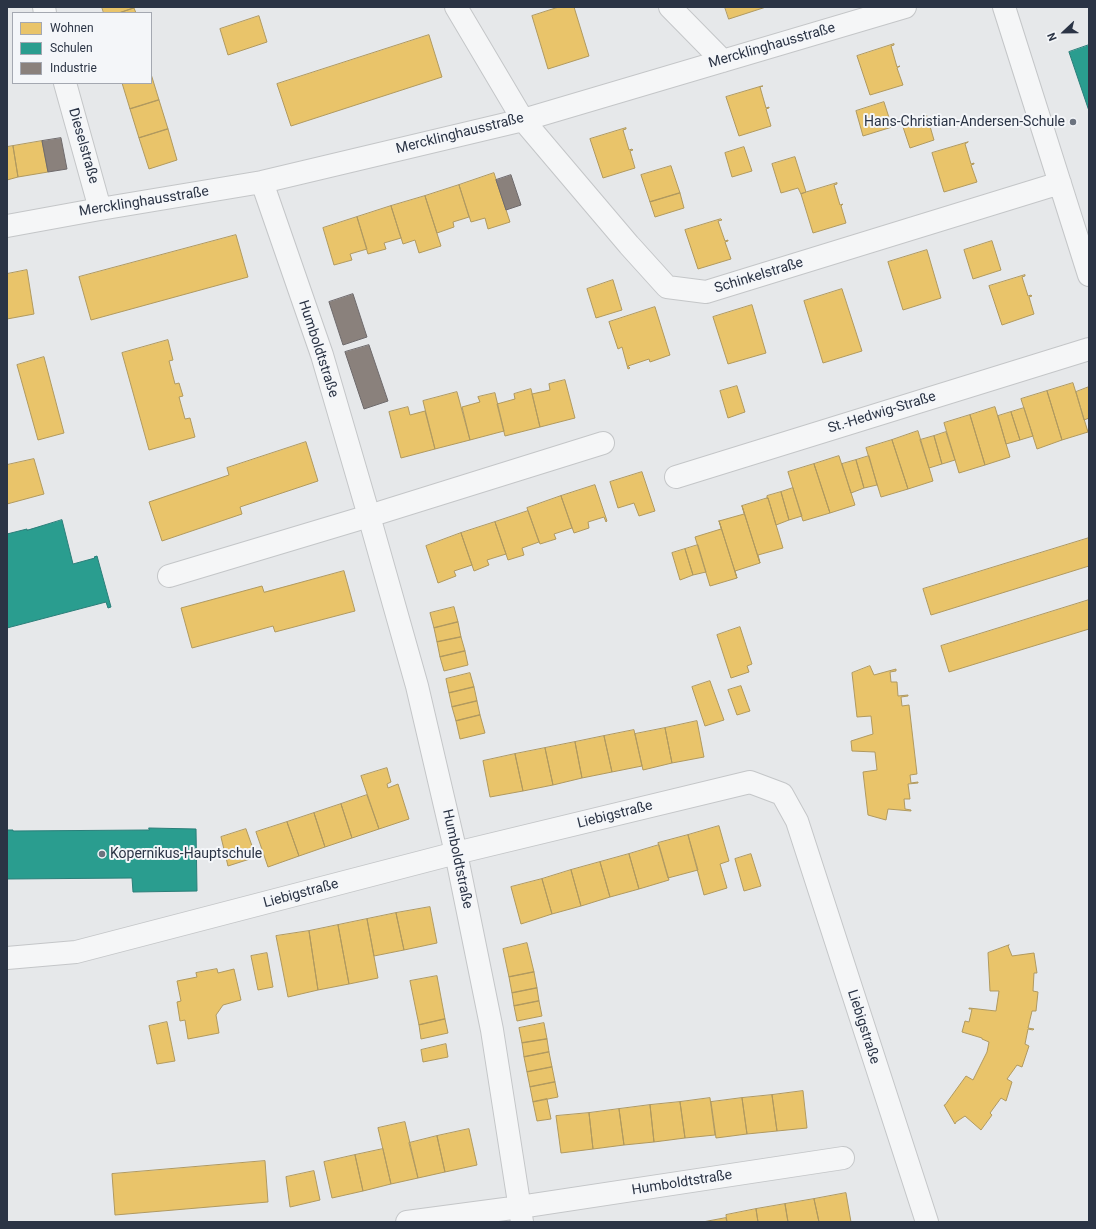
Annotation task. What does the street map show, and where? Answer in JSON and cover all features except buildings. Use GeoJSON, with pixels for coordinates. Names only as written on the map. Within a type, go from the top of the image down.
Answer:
{"type":"FeatureCollection","features":[{"type":"Feature","properties":{"kind":"street","name":"Schinkelstraße"},"geometry":{"type":"LineString","coordinates":[[456,7],[523,120],[629,245],[667,287],[706,292],[1060,183]]}},
{"type":"Feature","properties":{"kind":"street"},"geometry":{"type":"LineString","coordinates":[[670,7],[723,61]]}},
{"type":"Feature","properties":{"kind":"street","name":"Mercklinghausstraße"},"geometry":{"type":"LineString","coordinates":[[7,226],[262,182],[523,120],[723,61],[882,10],[905,7]]}},
{"type":"Feature","properties":{"kind":"street"},"geometry":{"type":"LineString","coordinates":[[1004,7],[1089,275]]}},
{"type":"Feature","properties":{"kind":"street","name":"Dieselstraße"},"geometry":{"type":"LineString","coordinates":[[65,84],[100,209]]}},
{"type":"Feature","properties":{"kind":"street","name":"Humboldtstraße"},"geometry":{"type":"LineString","coordinates":[[262,182],[322,355],[417,686],[456,853],[492,1030],[521,1214]]}},
{"type":"Feature","properties":{"kind":"street","name":"St.-Hedwig-Straße"},"geometry":{"type":"LineString","coordinates":[[676,476],[1089,349]]}},
{"type":"Feature","properties":{"kind":"street"},"geometry":{"type":"LineString","coordinates":[[169,576],[369,516],[603,443]]}},
{"type":"Feature","properties":{"kind":"street","name":"Liebigstraße"},"geometry":{"type":"LineString","coordinates":[[7,958],[76,952],[456,853],[750,782],[782,794],[797,821],[927,1222]]}},
{"type":"Feature","properties":{"kind":"street","name":"Humboldtstraße"},"geometry":{"type":"LineString","coordinates":[[406,1222],[521,1214],[843,1158]]}},
{"type":"Feature","properties":{"kind":"place","name":"Hans-Christian-Andersen-Schule"},"geometry":{"type":"Point","coordinates":[1073,122]}},
{"type":"Feature","properties":{"kind":"place","name":"Kopernikus-Hauptschule"},"geometry":{"type":"Point","coordinates":[102,854]}}]}
